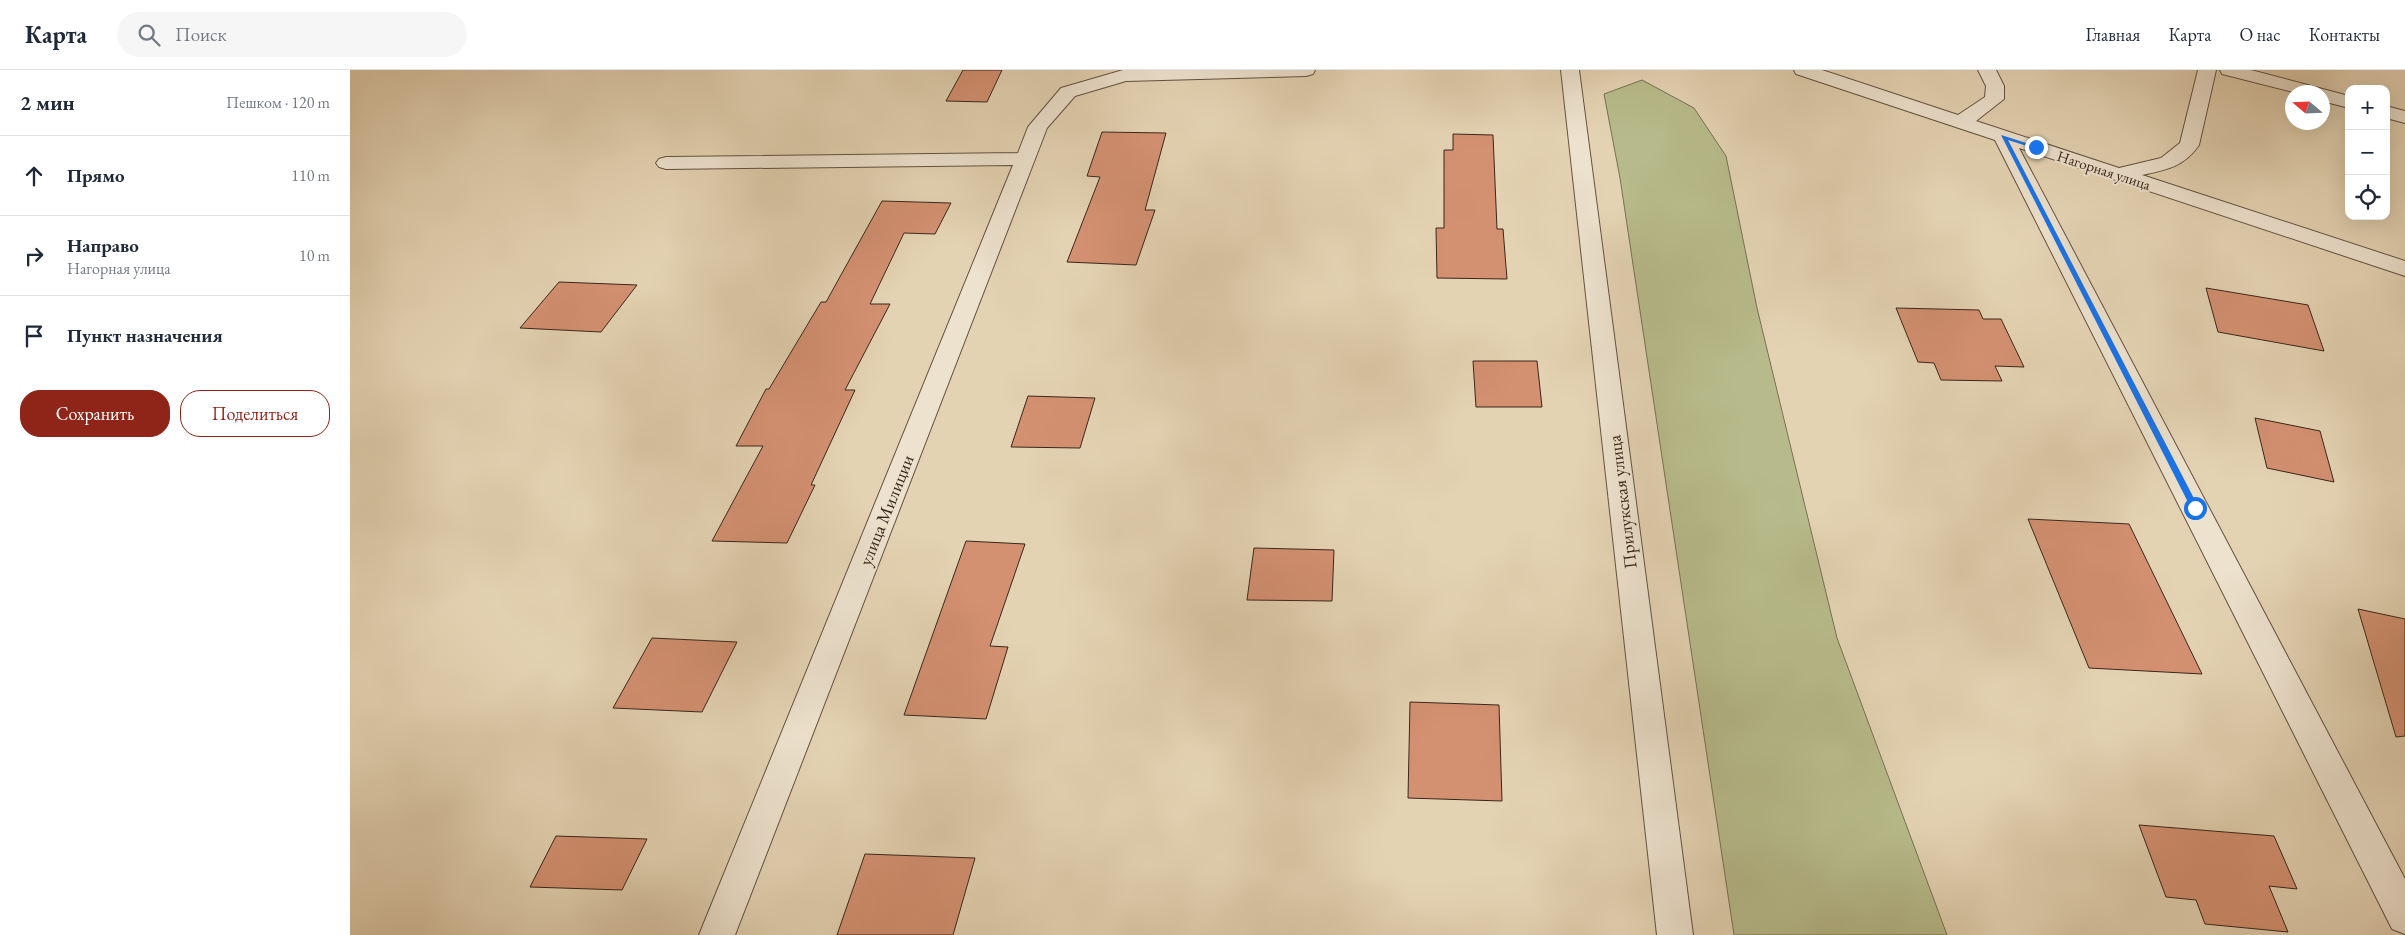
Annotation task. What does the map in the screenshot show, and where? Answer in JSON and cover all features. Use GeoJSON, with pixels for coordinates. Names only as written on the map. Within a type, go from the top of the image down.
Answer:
{"type":"FeatureCollection","features":[{"type":"Feature","properties":{"kind":"street","name":"улица Милиции"},"geometry":{"type":"LineString","coordinates":[[717,935],[1038,127],[1068,92],[1125,74],[1306,70]]}},
{"type":"Feature","properties":{"kind":"street","name":"Прилукская улица"},"geometry":{"type":"LineString","coordinates":[[1570,70],[1675,935]]}},
{"type":"Feature","properties":{"kind":"street","name":"Нагорная улица"},"geometry":{"type":"LineString","coordinates":[[1803,70],[2405,269]]}},
{"type":"Feature","properties":{"kind":"street"},"geometry":{"type":"LineString","coordinates":[[1961,122],[1994,99],[1995,86],[1987,70]]}},
{"type":"Feature","properties":{"kind":"street"},"geometry":{"type":"LineString","coordinates":[[2118,174],[2168,163],[2189,145],[2207,70]]}},
{"type":"Feature","properties":{"kind":"street"},"geometry":{"type":"LineString","coordinates":[[2230,70],[2287,85]]}},
{"type":"Feature","properties":{"kind":"street"},"geometry":{"type":"LineString","coordinates":[[2330,97],[2345,101]]}},
{"type":"Feature","properties":{"kind":"street"},"geometry":{"type":"LineString","coordinates":[[2390,113],[2405,117]]}},
{"type":"Feature","properties":{"kind":"street"},"geometry":{"type":"LineString","coordinates":[[2003,136],[2405,916]]}},
{"type":"Feature","properties":{"kind":"street"},"geometry":{"type":"LineString","coordinates":[[666,163],[1025,160]]}},
{"type":"Feature","properties":{"kind":"green space"},"geometry":{"type":"Polygon","coordinates":[[[1642,80],[1694,108],[1726,156],[1757,308],[1837,638],[1947,935],[1734,935],[1620,178],[1604,94],[1642,80]]]}},
{"type":"Feature","properties":{"kind":"building"},"geometry":{"type":"Polygon","coordinates":[[[963,70],[1002,70],[987,102],[946,101],[963,70]]]}},
{"type":"Feature","properties":{"kind":"building"},"geometry":{"type":"Polygon","coordinates":[[[1102,132],[1166,133],[1145,210],[1155,210],[1136,265],[1067,262],[1100,177],[1087,176],[1102,132]]]}},
{"type":"Feature","properties":{"kind":"building"},"geometry":{"type":"Polygon","coordinates":[[[1453,134],[1493,135],[1497,229],[1503,229],[1507,279],[1437,278],[1436,228],[1444,228],[1444,150],[1453,150],[1453,134]]]}},
{"type":"Feature","properties":{"kind":"building"},"geometry":{"type":"Polygon","coordinates":[[[882,201],[951,203],[935,234],[904,233],[870,304],[890,304],[845,390],[855,390],[811,485],[815,485],[787,543],[712,541],[763,446],[736,446],[766,389],[769,389],[821,302],[826,302],[882,201]]]}},
{"type":"Feature","properties":{"kind":"building"},"geometry":{"type":"Polygon","coordinates":[[[559,282],[637,285],[601,332],[520,328],[559,282]]]}},
{"type":"Feature","properties":{"kind":"building"},"geometry":{"type":"Polygon","coordinates":[[[2206,288],[2308,305],[2324,351],[2218,332],[2206,288]]]}},
{"type":"Feature","properties":{"kind":"building"},"geometry":{"type":"Polygon","coordinates":[[[1896,308],[1979,310],[1983,319],[2001,319],[2024,367],[1995,366],[2002,381],[1941,380],[1934,363],[1918,362],[1896,308]]]}},
{"type":"Feature","properties":{"kind":"building"},"geometry":{"type":"Polygon","coordinates":[[[1473,361],[1537,361],[1542,407],[1476,407],[1473,361]]]}},
{"type":"Feature","properties":{"kind":"building"},"geometry":{"type":"Polygon","coordinates":[[[1028,396],[1095,398],[1080,448],[1011,447],[1028,396]]]}},
{"type":"Feature","properties":{"kind":"building"},"geometry":{"type":"Polygon","coordinates":[[[2255,418],[2320,431],[2334,482],[2267,468],[2255,418]]]}},
{"type":"Feature","properties":{"kind":"building"},"geometry":{"type":"Polygon","coordinates":[[[2028,519],[2129,524],[2202,674],[2089,668],[2028,519]]]}},
{"type":"Feature","properties":{"kind":"building"},"geometry":{"type":"Polygon","coordinates":[[[966,541],[1025,544],[990,646],[1008,647],[986,719],[904,715],[966,541]]]}},
{"type":"Feature","properties":{"kind":"building"},"geometry":{"type":"Polygon","coordinates":[[[1254,548],[1334,550],[1332,601],[1247,600],[1254,548]]]}},
{"type":"Feature","properties":{"kind":"building"},"geometry":{"type":"Polygon","coordinates":[[[2358,609],[2405,619],[2405,736],[2396,737],[2358,609]]]}},
{"type":"Feature","properties":{"kind":"building"},"geometry":{"type":"Polygon","coordinates":[[[652,638],[737,642],[702,712],[613,708],[652,638]]]}},
{"type":"Feature","properties":{"kind":"building"},"geometry":{"type":"Polygon","coordinates":[[[1410,702],[1499,705],[1502,801],[1408,798],[1410,702]]]}},
{"type":"Feature","properties":{"kind":"building"},"geometry":{"type":"Polygon","coordinates":[[[2139,825],[2274,836],[2297,889],[2269,886],[2288,932],[2205,924],[2196,900],[2166,897],[2139,825]]]}},
{"type":"Feature","properties":{"kind":"building"},"geometry":{"type":"Polygon","coordinates":[[[556,836],[647,839],[622,890],[530,887],[556,836]]]}},
{"type":"Feature","properties":{"kind":"building"},"geometry":{"type":"Polygon","coordinates":[[[865,854],[975,858],[953,935],[837,935],[865,854]]]}},
{"type":"Feature","properties":{"kind":"route"},"geometry":{"type":"LineString","coordinates":[[2036,147],[2003,136],[2195,508]]}}]}
